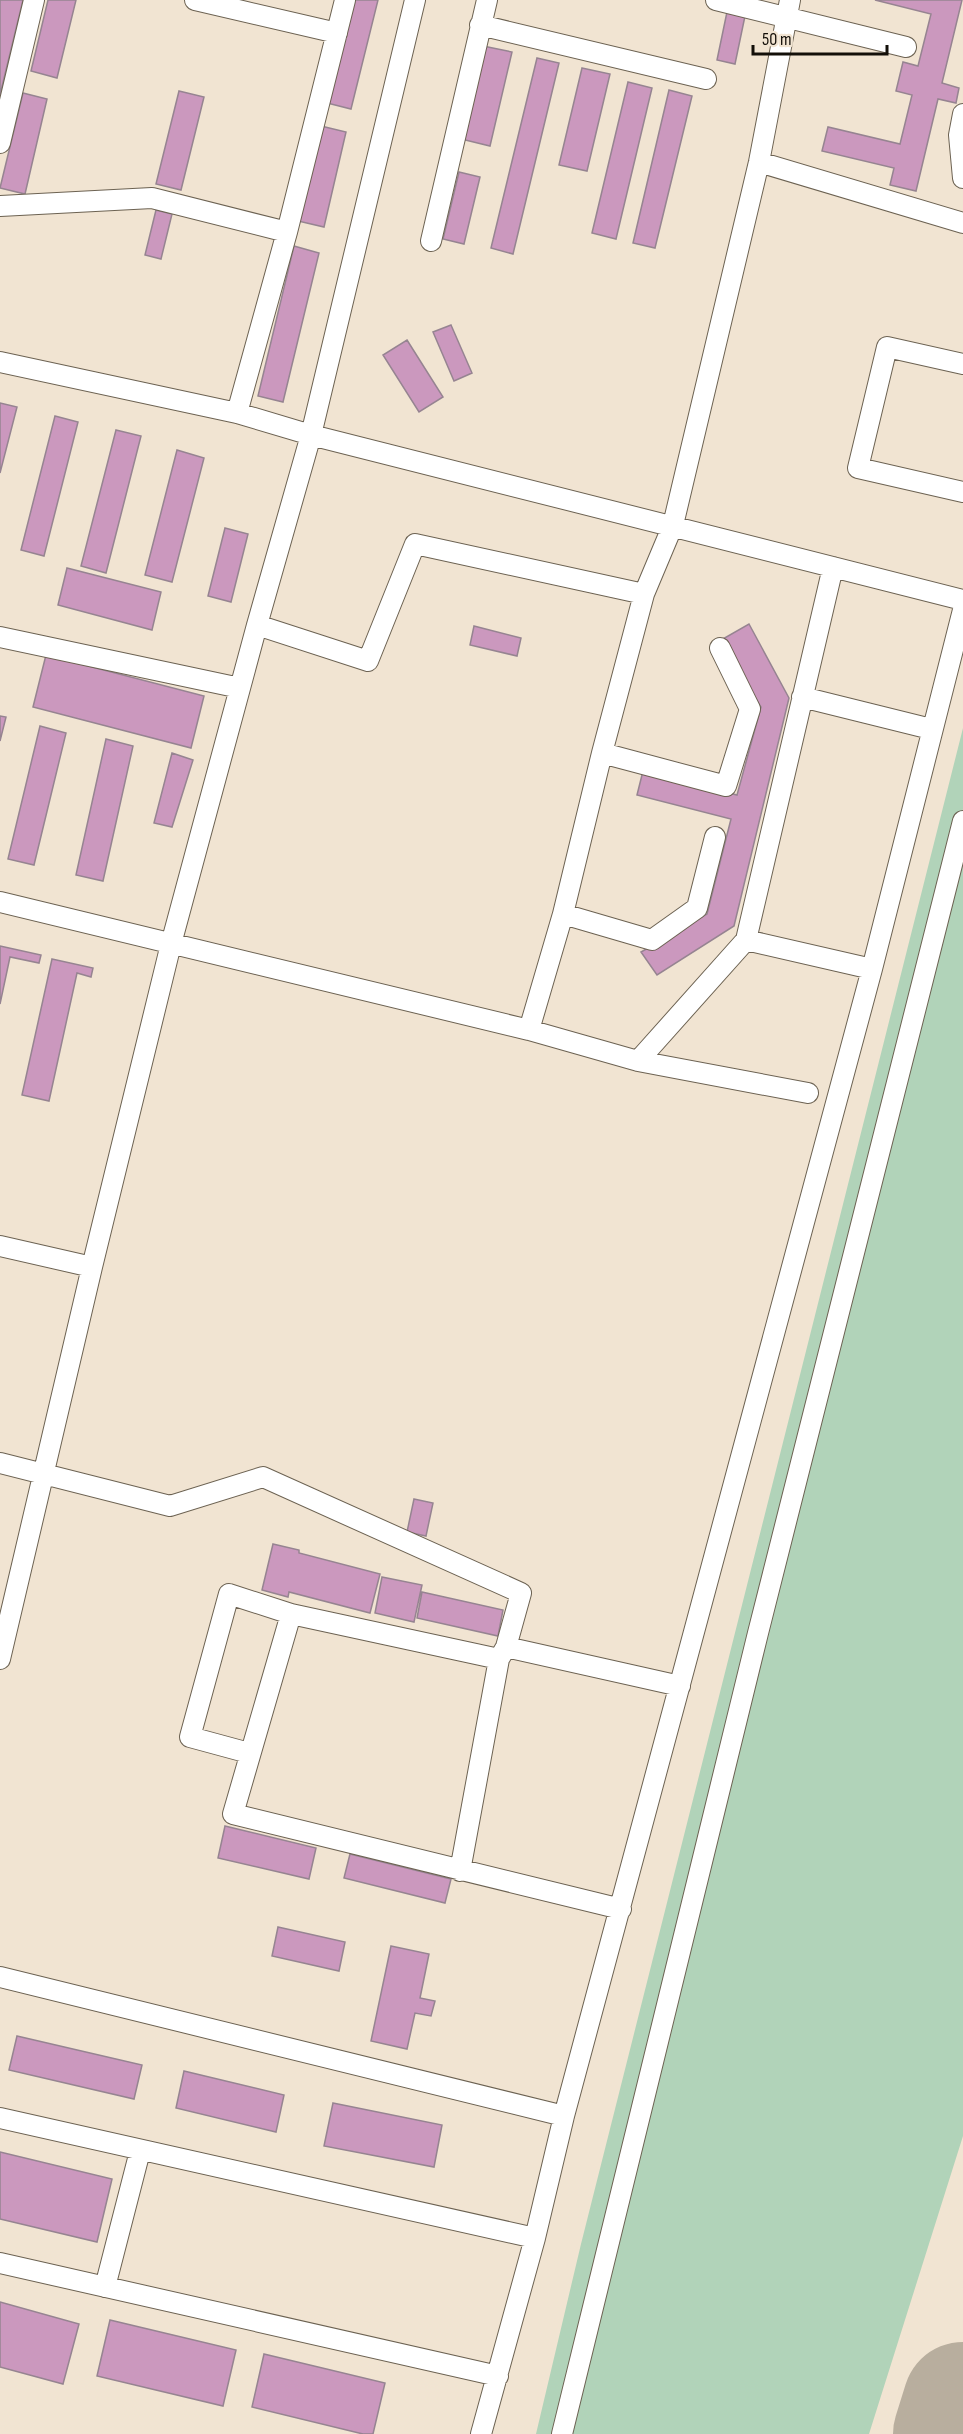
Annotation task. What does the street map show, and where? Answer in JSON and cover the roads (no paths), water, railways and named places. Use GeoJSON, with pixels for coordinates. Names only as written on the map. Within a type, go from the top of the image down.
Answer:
{"type":"FeatureCollection","features":[{"type":"Feature","properties":{"kind":"street"},"geometry":{"type":"LineString","coordinates":[[0,143],[34,0]]}},
{"type":"Feature","properties":{"kind":"street"},"geometry":{"type":"LineString","coordinates":[[195,0],[337,33]]}},
{"type":"Feature","properties":{"kind":"street"},"geometry":{"type":"LineString","coordinates":[[237,413],[287,232],[345,0]]}},
{"type":"Feature","properties":{"kind":"street"},"geometry":{"type":"LineString","coordinates":[[0,1659],[171,944],[256,625],[311,435],[415,0]]}},
{"type":"Feature","properties":{"kind":"street"},"geometry":{"type":"LineString","coordinates":[[431,241],[487,0]]}},
{"type":"Feature","properties":{"kind":"street"},"geometry":{"type":"LineString","coordinates":[[716,0],[788,8],[906,47]]}},
{"type":"Feature","properties":{"kind":"street"},"geometry":{"type":"LineString","coordinates":[[529,1030],[563,915],[602,753],[645,594],[673,525],[759,162],[788,8]]}},
{"type":"Feature","properties":{"kind":"street"},"geometry":{"type":"LineString","coordinates":[[480,25],[706,79]]}},
{"type":"Feature","properties":{"kind":"street"},"geometry":{"type":"LineString","coordinates":[[963,114],[959,135],[963,178]]}},
{"type":"Feature","properties":{"kind":"street"},"geometry":{"type":"LineString","coordinates":[[759,162],[963,223]]}},
{"type":"Feature","properties":{"kind":"street"},"geometry":{"type":"LineString","coordinates":[[0,206],[152,198],[287,232]]}},
{"type":"Feature","properties":{"kind":"street"},"geometry":{"type":"LineString","coordinates":[[963,364],[887,347],[858,468],[963,492]]}},
{"type":"Feature","properties":{"kind":"street"},"geometry":{"type":"LineString","coordinates":[[0,362],[237,413],[311,435],[963,600]]}},
{"type":"Feature","properties":{"kind":"street"},"geometry":{"type":"LineString","coordinates":[[256,625],[368,661],[415,544],[645,594]]}},
{"type":"Feature","properties":{"kind":"street"},"geometry":{"type":"LineString","coordinates":[[638,1061],[746,939],[833,567]]}},
{"type":"Feature","properties":{"kind":"street"},"geometry":{"type":"LineString","coordinates":[[481,2434],[535,2238],[564,2116],[872,969],[963,610]]}},
{"type":"Feature","properties":{"kind":"street"},"geometry":{"type":"LineString","coordinates":[[0,637],[240,688]]}},
{"type":"Feature","properties":{"kind":"street"},"geometry":{"type":"LineString","coordinates":[[602,753],[726,786],[750,709],[720,648]]}},
{"type":"Feature","properties":{"kind":"street"},"geometry":{"type":"LineString","coordinates":[[802,697],[931,729]]}},
{"type":"Feature","properties":{"kind":"street"},"geometry":{"type":"LineString","coordinates":[[562,2434],[761,1622],[963,821]]}},
{"type":"Feature","properties":{"kind":"street"},"geometry":{"type":"LineString","coordinates":[[563,915],[652,940],[697,908],[715,837]]}},
{"type":"Feature","properties":{"kind":"street"},"geometry":{"type":"LineString","coordinates":[[0,902],[529,1030],[638,1061],[808,1093]]}},
{"type":"Feature","properties":{"kind":"street"},"geometry":{"type":"LineString","coordinates":[[746,939],[872,969]]}},
{"type":"Feature","properties":{"kind":"street"},"geometry":{"type":"LineString","coordinates":[[0,1246],[92,1267]]}},
{"type":"Feature","properties":{"kind":"street"},"geometry":{"type":"LineString","coordinates":[[0,1463],[170,1506],[263,1477],[521,1593],[503,1653],[460,1871]]}},
{"type":"Feature","properties":{"kind":"street"},"geometry":{"type":"LineString","coordinates":[[249,1753],[190,1737],[229,1594],[291,1614],[680,1686]]}},
{"type":"Feature","properties":{"kind":"street"},"geometry":{"type":"LineString","coordinates":[[291,1614],[233,1814],[621,1909]]}},
{"type":"Feature","properties":{"kind":"street"},"geometry":{"type":"LineString","coordinates":[[0,1977],[564,2116]]}},
{"type":"Feature","properties":{"kind":"street"},"geometry":{"type":"LineString","coordinates":[[0,2118],[535,2238]]}},
{"type":"Feature","properties":{"kind":"street"},"geometry":{"type":"LineString","coordinates":[[105,2287],[140,2151]]}},
{"type":"Feature","properties":{"kind":"street"},"geometry":{"type":"LineString","coordinates":[[0,2263],[498,2376]]}}]}
